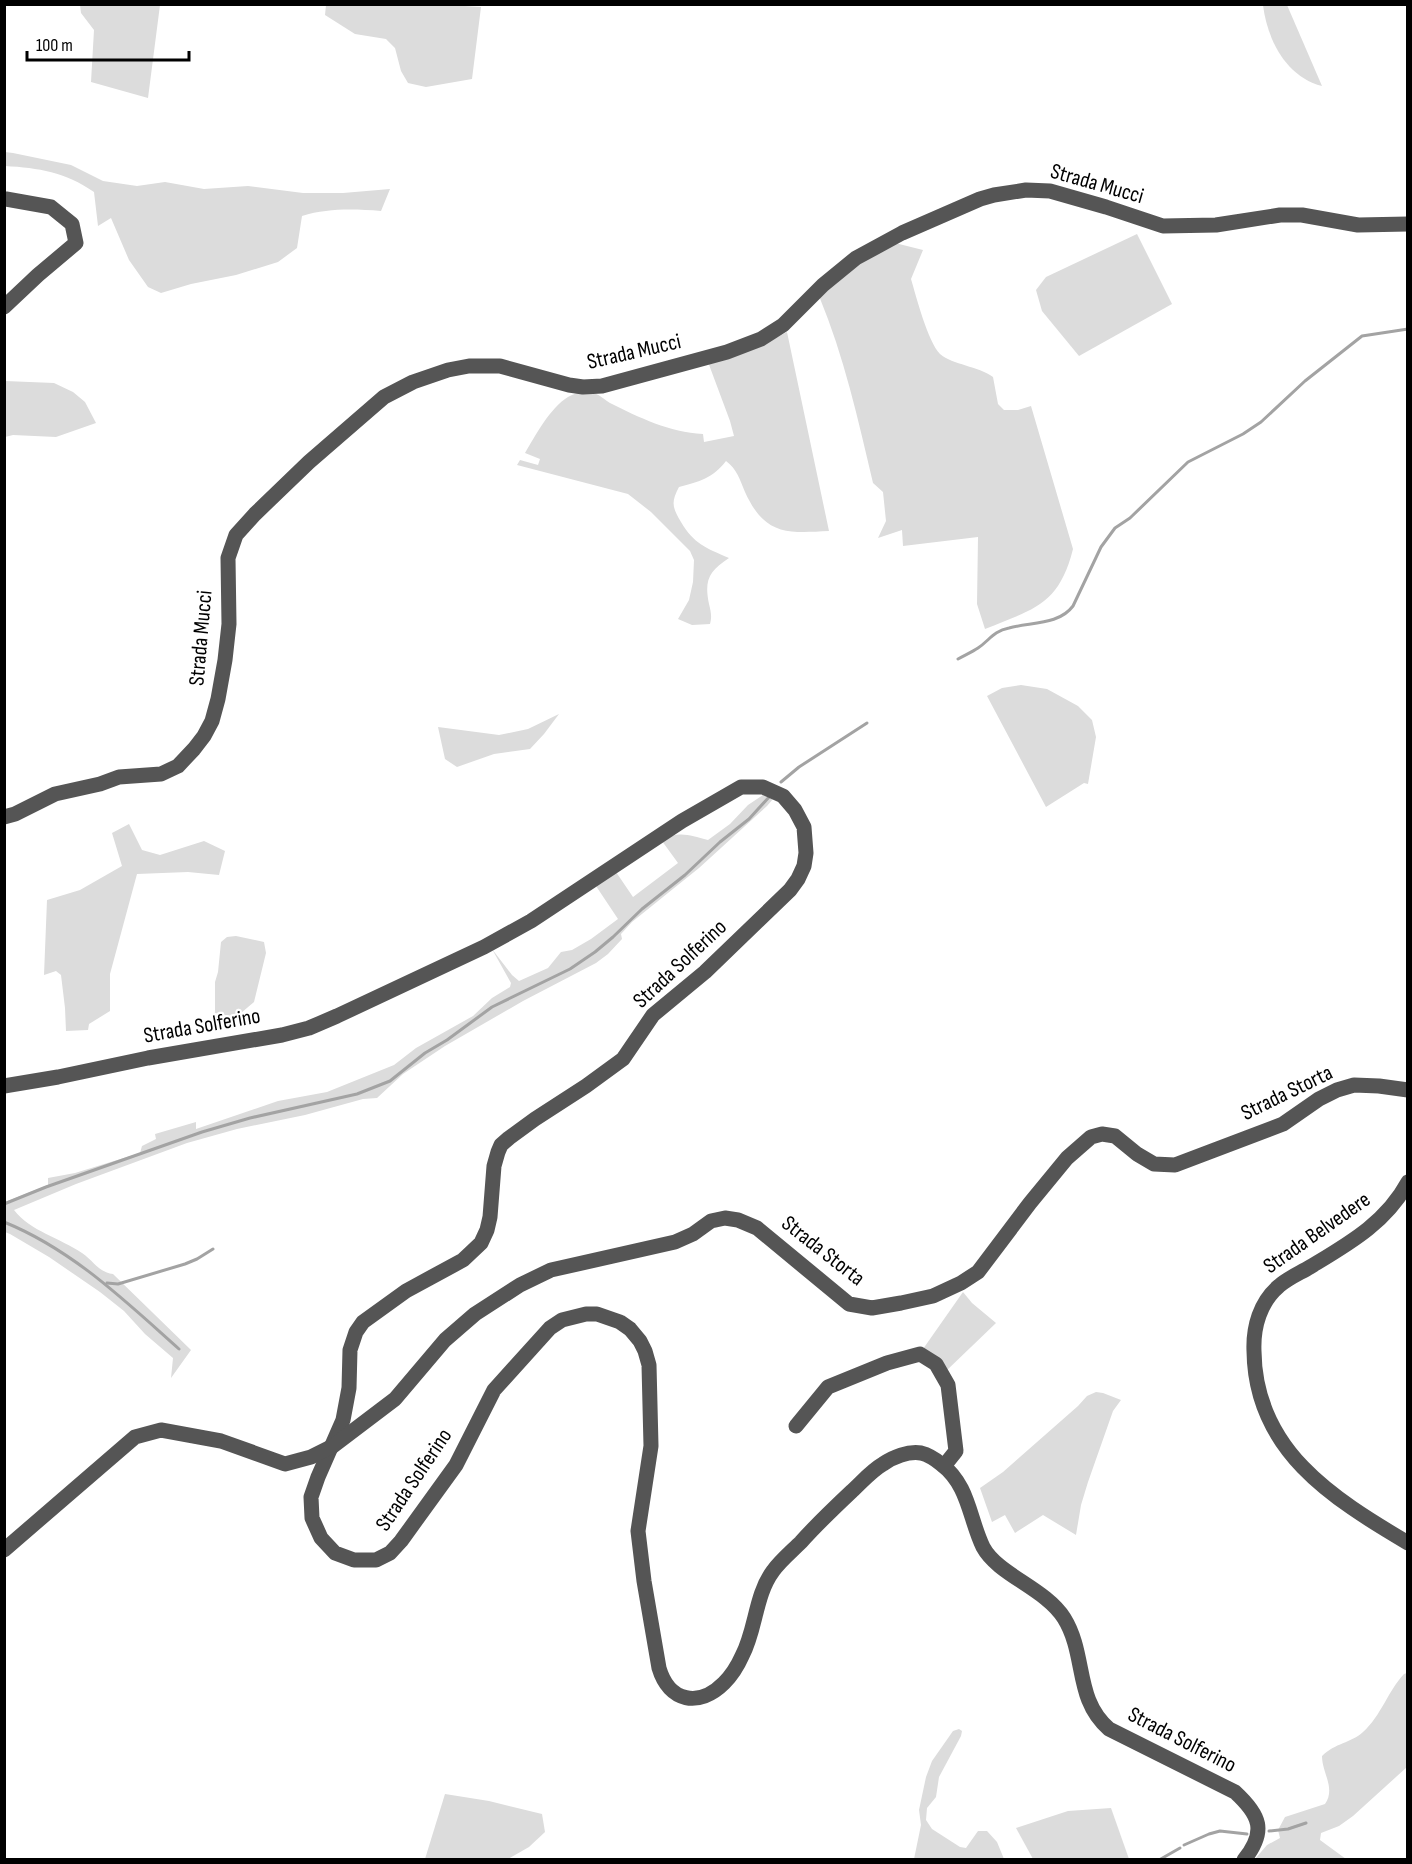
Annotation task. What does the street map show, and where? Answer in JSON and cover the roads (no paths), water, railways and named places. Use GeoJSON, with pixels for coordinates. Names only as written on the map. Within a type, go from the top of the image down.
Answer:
{"type":"FeatureCollection","features":[{"type":"Feature","properties":{"kind":"street","name":"Strada Mucci"},"geometry":{"type":"LineString","coordinates":[[4,817],[55,794],[100,784],[119,777],[161,774],[178,765],[194,749],[212,721],[218,699],[229,624],[228,558],[236,535],[309,462],[374,405],[413,382],[458,367],[485,365],[514,369],[569,385],[602,386],[739,348],[761,339],[783,325],[834,275],[865,253],[902,233],[980,199],[1014,191],[1050,191],[1163,226],[1216,225],[1280,215],[1302,215],[1358,225],[1407,224]]}},
{"type":"Feature","properties":{"kind":"street"},"geometry":{"type":"LineString","coordinates":[[4,307],[76,243],[72,224],[51,207],[6,199]]}},
{"type":"Feature","properties":{"kind":"street","name":"Strada Solferino"},"geometry":{"type":"LineString","coordinates":[[4,1086],[282,1035],[309,1028],[484,947],[531,921],[682,821],[732,791],[751,786],[763,787],[783,796],[789,801],[804,827],[806,841],[804,866],[790,890],[705,972],[653,1015],[623,1059],[501,1145],[494,1166],[490,1217],[481,1242],[463,1260],[406,1291],[363,1322],[356,1332],[350,1350],[349,1388],[343,1420],[311,1497],[312,1518],[321,1538],[335,1553],[354,1560],[376,1560],[390,1553],[456,1465],[494,1390],[550,1328],[571,1317],[586,1314],[612,1318],[625,1326],[640,1341],[649,1365],[651,1446],[638,1531],[656,1655],[663,1680],[672,1691],[692,1698],[706,1696],[726,1682],[743,1655],[765,1585],[772,1572],[822,1519],[882,1464],[908,1453],[921,1453],[931,1456],[944,1466],[965,1493],[983,1546],[992,1559],[1046,1598],[1064,1618],[1073,1638],[1085,1694],[1100,1721],[1109,1729],[1235,1792],[1247,1804],[1254,1814],[1258,1826],[1258,1837],[1254,1848],[1244,1860]]}},
{"type":"Feature","properties":{"kind":"street","name":"Strada Storta"},"geometry":{"type":"LineString","coordinates":[[333,1446],[395,1399],[445,1340],[475,1314],[551,1270],[675,1242],[693,1234],[711,1221],[725,1218],[738,1220],[757,1228],[849,1304],[872,1308],[901,1304],[933,1296],[978,1272],[1060,1167],[1080,1145],[1091,1137],[1102,1134],[1115,1136],[1154,1164],[1174,1165],[1283,1124],[1319,1099],[1337,1090],[1354,1086],[1379,1086],[1407,1090]]}},
{"type":"Feature","properties":{"kind":"street","name":"Strada Belvedere"},"geometry":{"type":"LineString","coordinates":[[1407,1182],[1395,1204],[1374,1224],[1346,1245],[1280,1285],[1270,1294],[1257,1320],[1253,1344],[1254,1365],[1261,1398],[1271,1424],[1284,1447],[1304,1470],[1329,1492],[1407,1543]]}},
{"type":"Feature","properties":{"kind":"street"},"geometry":{"type":"LineString","coordinates":[[796,1426],[828,1387],[887,1363],[920,1354],[936,1364],[948,1385],[956,1450],[944,1466]]}},
{"type":"Feature","properties":{"kind":"street"},"geometry":{"type":"LineString","coordinates":[[4,1550],[135,1437],[161,1430],[220,1441],[285,1464],[311,1457],[333,1446]]}},
{"type":"Feature","properties":{"kind":"waterway"},"geometry":{"type":"LineString","coordinates":[[958,659],[978,648],[999,631],[1052,620],[1067,612],[1073,606],[1101,547],[1115,528],[1130,518],[1188,462],[1243,434],[1261,422],[1305,381],[1362,336],[1408,329]]}},
{"type":"Feature","properties":{"kind":"waterway"},"geometry":{"type":"LineString","coordinates":[[781,782],[799,767],[867,723]]}},
{"type":"Feature","properties":{"kind":"waterway"},"geometry":{"type":"LineString","coordinates":[[4,1204],[202,1132],[250,1118],[357,1094],[390,1081],[425,1053],[492,1007],[570,969],[595,952],[642,909],[749,819],[770,796]]}},
{"type":"Feature","properties":{"kind":"waterway"},"geometry":{"type":"LineString","coordinates":[[4,1222],[53,1247],[75,1262],[118,1295],[179,1349]]}},
{"type":"Feature","properties":{"kind":"waterway"},"geometry":{"type":"LineString","coordinates":[[107,1283],[118,1284],[185,1264],[213,1249]]}},
{"type":"Feature","properties":{"kind":"waterway"},"geometry":{"type":"LineString","coordinates":[[1269,1831],[1288,1829],[1306,1823]]}},
{"type":"Feature","properties":{"kind":"waterway"},"geometry":{"type":"LineString","coordinates":[[1184,1845],[1220,1831],[1247,1834]]}},
{"type":"Feature","properties":{"kind":"waterway"},"geometry":{"type":"LineString","coordinates":[[1159,1860],[1180,1848]]}}]}
